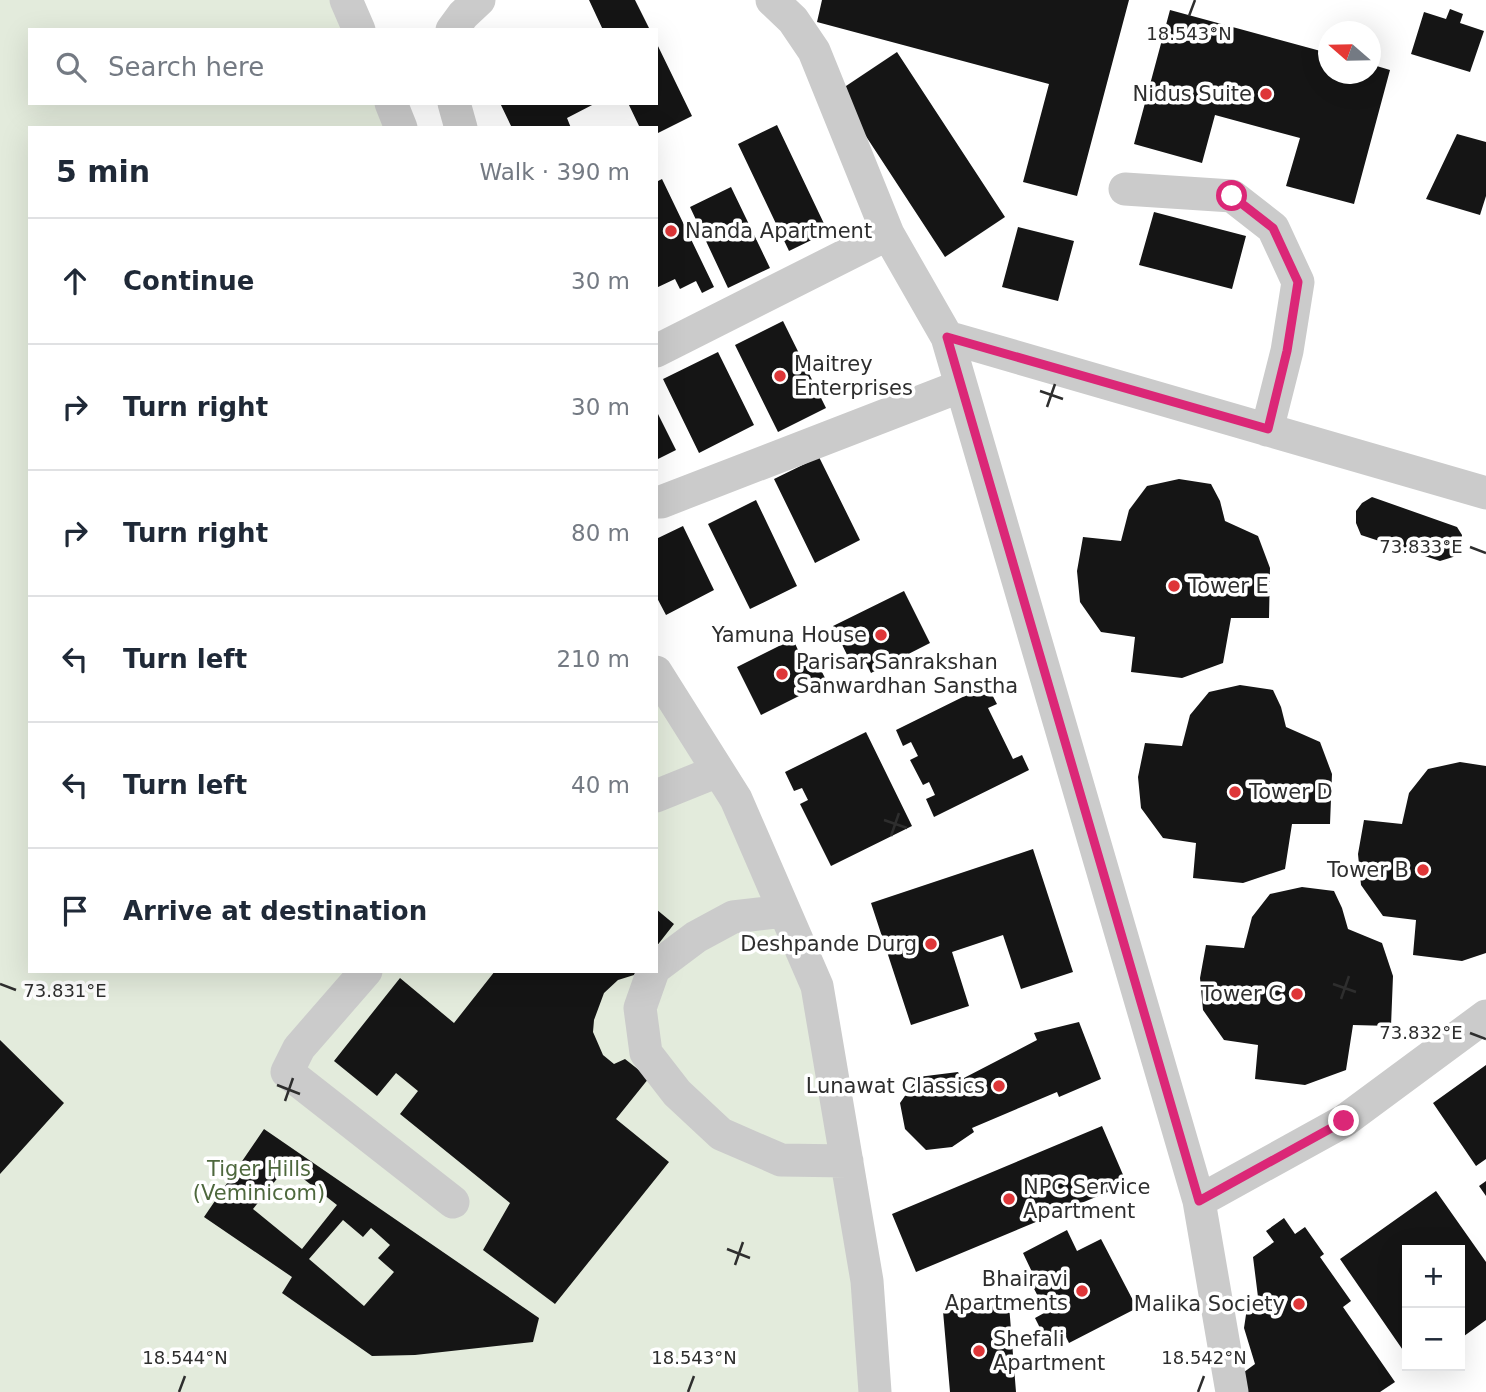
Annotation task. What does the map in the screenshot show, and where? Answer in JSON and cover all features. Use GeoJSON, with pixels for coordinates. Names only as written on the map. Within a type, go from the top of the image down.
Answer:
{"type":"FeatureCollection","features":[{"type":"Feature","properties":{"kind":"street"},"geometry":{"type":"LineString","coordinates":[[346,0],[358,28]]}},
{"type":"Feature","properties":{"kind":"street"},"geometry":{"type":"LineString","coordinates":[[453,28],[479,0]]}},
{"type":"Feature","properties":{"kind":"street"},"geometry":{"type":"LineString","coordinates":[[772,0],[793,20],[814,51],[888,234],[947,337],[1199,1201],[1232,1392]]}},
{"type":"Feature","properties":{"kind":"street"},"geometry":{"type":"LineString","coordinates":[[392,105],[400,126]]}},
{"type":"Feature","properties":{"kind":"street"},"geometry":{"type":"LineString","coordinates":[[455,105],[460,126]]}},
{"type":"Feature","properties":{"kind":"street"},"geometry":{"type":"LineString","coordinates":[[1125,189],[1232,196],[1273,228],[1298,282],[1287,351],[1268,429]]}},
{"type":"Feature","properties":{"kind":"street"},"geometry":{"type":"LineString","coordinates":[[658,350],[888,234]]}},
{"type":"Feature","properties":{"kind":"street"},"geometry":{"type":"LineString","coordinates":[[947,337],[1486,493]]}},
{"type":"Feature","properties":{"kind":"street"},"geometry":{"type":"LineString","coordinates":[[658,501],[961,386]]}},
{"type":"Feature","properties":{"kind":"street"},"geometry":{"type":"LineString","coordinates":[[658,675],[736,799],[817,986],[867,1281],[874,1392]]}},
{"type":"Feature","properties":{"kind":"street"},"geometry":{"type":"LineString","coordinates":[[658,795],[718,771]]}},
{"type":"Feature","properties":{"kind":"street"},"geometry":{"type":"LineString","coordinates":[[658,966],[696,937],[733,917],[784,911]]}},
{"type":"Feature","properties":{"kind":"street"},"geometry":{"type":"LineString","coordinates":[[364,973],[299,1048],[287,1072],[453,1202]]}},
{"type":"Feature","properties":{"kind":"street"},"geometry":{"type":"LineString","coordinates":[[652,973],[640,1008],[646,1052],[677,1093],[721,1134],[781,1160],[847,1161]]}},
{"type":"Feature","properties":{"kind":"street"},"geometry":{"type":"LineString","coordinates":[[1199,1201],[1344,1121],[1486,1016]]}},
{"type":"Feature","properties":{"kind":"green space","name":"Tiger Hills (Veminicom)"},"geometry":{"type":"Polygon","coordinates":[[[0,0],[346,0],[358,28],[28,28],[28,105],[392,105],[400,126],[28,126],[28,973],[658,973],[658,676],[817,986],[875,1392],[0,1392],[0,0]]]}},
{"type":"Feature","properties":{"kind":"building"},"geometry":{"type":"Polygon","coordinates":[[[589,0],[635,0],[649,28],[602,28],[589,0]]]}},
{"type":"Feature","properties":{"kind":"building"},"geometry":{"type":"Polygon","coordinates":[[[822,0],[1129,0],[1077,196],[1023,182],[1049,84],[817,22],[822,0]]]}},
{"type":"Feature","properties":{"kind":"building"},"geometry":{"type":"Polygon","coordinates":[[[1450,9],[1463,14],[1460,23],[1484,31],[1470,72],[1411,54],[1424,12],[1446,19],[1450,9]]]}},
{"type":"Feature","properties":{"kind":"building","name":"Nidus Suite"},"geometry":{"type":"Polygon","coordinates":[[[1170,10],[1318,50],[1318,84],[1381,84],[1381,67],[1390,70],[1354,204],[1286,186],[1300,138],[1215,115],[1202,163],[1134,144],[1170,10]]]}},
{"type":"Feature","properties":{"kind":"building"},"geometry":{"type":"Polygon","coordinates":[[[658,46],[692,116],[658,133],[658,126],[639,126],[629,105],[658,105],[658,46]]]}},
{"type":"Feature","properties":{"kind":"building"},"geometry":{"type":"Polygon","coordinates":[[[897,52],[1005,217],[945,257],[837,92],[897,52]]]}},
{"type":"Feature","properties":{"kind":"building"},"geometry":{"type":"Polygon","coordinates":[[[501,105],[592,105],[567,118],[570,126],[511,126],[501,105]]]}},
{"type":"Feature","properties":{"kind":"building"},"geometry":{"type":"Polygon","coordinates":[[[777,125],[828,232],[789,251],[738,144],[777,125]]]}},
{"type":"Feature","properties":{"kind":"building"},"geometry":{"type":"Polygon","coordinates":[[[1457,134],[1486,142],[1486,196],[1480,215],[1426,199],[1457,134]]]}},
{"type":"Feature","properties":{"kind":"building","name":"Nanda Apartment"},"geometry":{"type":"Polygon","coordinates":[[[662,179],[714,287],[702,293],[696,281],[680,289],[675,279],[658,287],[658,181],[662,179]]]}},
{"type":"Feature","properties":{"kind":"building"},"geometry":{"type":"Polygon","coordinates":[[[731,187],[770,268],[728,288],[690,207],[731,187]]]}},
{"type":"Feature","properties":{"kind":"building"},"geometry":{"type":"Polygon","coordinates":[[[1154,212],[1246,236],[1232,289],[1139,265],[1154,212]]]}},
{"type":"Feature","properties":{"kind":"building"},"geometry":{"type":"Polygon","coordinates":[[[1018,227],[1074,241],[1058,301],[1002,287],[1018,227]]]}},
{"type":"Feature","properties":{"kind":"building","name":"Maitrey Enterprises"},"geometry":{"type":"Polygon","coordinates":[[[783,321],[826,408],[778,432],[735,345],[783,321]]]}},
{"type":"Feature","properties":{"kind":"building"},"geometry":{"type":"Polygon","coordinates":[[[718,352],[754,425],[699,453],[663,379],[718,352]]]}},
{"type":"Feature","properties":{"kind":"building"},"geometry":{"type":"Polygon","coordinates":[[[658,414],[676,450],[658,459],[658,414]]]}},
{"type":"Feature","properties":{"kind":"building"},"geometry":{"type":"Polygon","coordinates":[[[819,457],[860,540],[815,563],[774,479],[819,457]]]}},
{"type":"Feature","properties":{"kind":"building","name":"Tower E"},"geometry":{"type":"Polygon","coordinates":[[[1179,479],[1211,484],[1220,501],[1225,521],[1258,536],[1270,568],[1269,618],[1231,618],[1223,663],[1182,678],[1131,672],[1135,637],[1101,632],[1080,602],[1077,571],[1083,537],[1121,541],[1129,510],[1147,486],[1179,479]]]}},
{"type":"Feature","properties":{"kind":"building"},"geometry":{"type":"Polygon","coordinates":[[[1372,497],[1457,527],[1462,535],[1461,547],[1453,557],[1440,561],[1361,535],[1356,523],[1356,511],[1372,497]]]}},
{"type":"Feature","properties":{"kind":"building"},"geometry":{"type":"Polygon","coordinates":[[[756,500],[797,586],[750,609],[708,524],[756,500]]]}},
{"type":"Feature","properties":{"kind":"building"},"geometry":{"type":"Polygon","coordinates":[[[683,526],[714,590],[666,615],[658,600],[658,538],[683,526]]]}},
{"type":"Feature","properties":{"kind":"building","name":"Yamuna House"},"geometry":{"type":"Polygon","coordinates":[[[904,591],[930,643],[871,673],[862,654],[850,661],[833,626],[904,591]]]}},
{"type":"Feature","properties":{"kind":"building","name":"Parisar Sanrakshan Sanwardhan Sanstha"},"geometry":{"type":"Polygon","coordinates":[[[793,639],[802,659],[813,654],[827,682],[761,715],[737,667],[793,639]]]}},
{"type":"Feature","properties":{"kind":"building"},"geometry":{"type":"Polygon","coordinates":[[[987,685],[997,704],[988,708],[1013,759],[1022,755],[1029,770],[934,817],[926,799],[935,795],[929,782],[923,785],[910,760],[918,756],[911,742],[903,746],[896,730],[987,685]]]}},
{"type":"Feature","properties":{"kind":"building","name":"Tower D"},"geometry":{"type":"Polygon","coordinates":[[[1240,685],[1273,690],[1286,727],[1320,742],[1332,774],[1330,824],[1292,824],[1285,869],[1243,883],[1193,878],[1196,843],[1163,838],[1141,808],[1138,777],[1145,743],[1182,746],[1190,715],[1209,692],[1240,685]]]}},
{"type":"Feature","properties":{"kind":"building"},"geometry":{"type":"Polygon","coordinates":[[[866,732],[912,826],[831,866],[800,804],[808,800],[802,788],[794,791],[785,772],[866,732]]]}},
{"type":"Feature","properties":{"kind":"building","name":"Tower B"},"geometry":{"type":"Polygon","coordinates":[[[1460,762],[1486,766],[1486,953],[1462,961],[1413,955],[1416,920],[1383,916],[1361,885],[1358,854],[1364,820],[1402,824],[1409,793],[1428,769],[1460,762]]]}},
{"type":"Feature","properties":{"kind":"building","name":"Deshpande Durg"},"geometry":{"type":"Polygon","coordinates":[[[1033,849],[1073,972],[1021,989],[1003,935],[952,952],[969,1006],[911,1025],[871,903],[1033,849]]]}},
{"type":"Feature","properties":{"kind":"building","name":"Tower C"},"geometry":{"type":"Polygon","coordinates":[[[1302,887],[1334,891],[1348,929],[1382,943],[1393,976],[1391,1026],[1353,1025],[1346,1070],[1305,1085],[1255,1079],[1258,1045],[1224,1040],[1203,1010],[1200,978],[1206,945],[1244,948],[1252,917],[1270,894],[1302,887]]]}},
{"type":"Feature","properties":{"kind":"building"},"geometry":{"type":"Polygon","coordinates":[[[658,911],[674,924],[658,944],[658,911]]]}},
{"type":"Feature","properties":{"kind":"building"},"geometry":{"type":"Polygon","coordinates":[[[493,973],[636,973],[618,980],[604,993],[594,1020],[593,1032],[603,1055],[614,1064],[625,1059],[649,1078],[616,1119],[669,1162],[555,1304],[483,1250],[510,1203],[400,1114],[418,1091],[396,1073],[377,1096],[334,1061],[400,978],[454,1023],[493,973]]]}},
{"type":"Feature","properties":{"kind":"building","name":"Lunawat Classics"},"geometry":{"type":"Polygon","coordinates":[[[1079,1022],[1101,1079],[1059,1097],[1057,1092],[972,1128],[974,1132],[952,1147],[926,1150],[905,1129],[900,1103],[918,1077],[958,1072],[962,1079],[1037,1040],[1034,1033],[1079,1022]]]}},
{"type":"Feature","properties":{"kind":"building"},"geometry":{"type":"Polygon","coordinates":[[[0,1040],[64,1103],[0,1174],[0,1040]]]}},
{"type":"Feature","properties":{"kind":"building"},"geometry":{"type":"Polygon","coordinates":[[[1486,1065],[1486,1159],[1476,1166],[1433,1103],[1486,1065]]]}},
{"type":"Feature","properties":{"kind":"building","name":"NPC Service Apartment"},"geometry":{"type":"Polygon","coordinates":[[[1102,1126],[1127,1184],[916,1272],[892,1214],[1102,1126]]]}},
{"type":"Feature","properties":{"kind":"building"},"geometry":{"type":"Polygon","coordinates":[[[264,1129],[539,1318],[533,1342],[415,1355],[372,1356],[282,1293],[292,1277],[204,1217],[264,1129]],[[287,1166],[253,1209],[302,1249],[337,1205],[287,1166]],[[343,1220],[309,1259],[364,1306],[394,1272],[378,1258],[390,1245],[371,1228],[363,1237],[343,1220]]]}},
{"type":"Feature","properties":{"kind":"building"},"geometry":{"type":"Polygon","coordinates":[[[1486,1181],[1486,1196],[1479,1186],[1486,1181]]]}},
{"type":"Feature","properties":{"kind":"building"},"geometry":{"type":"Polygon","coordinates":[[[1436,1191],[1486,1262],[1486,1320],[1465,1335],[1465,1245],[1402,1245],[1402,1349],[1340,1259],[1436,1191]]]}},
{"type":"Feature","properties":{"kind":"building","name":"Malika Society"},"geometry":{"type":"Polygon","coordinates":[[[1284,1218],[1295,1234],[1305,1227],[1324,1254],[1320,1257],[1351,1301],[1343,1307],[1395,1382],[1380,1392],[1245,1392],[1240,1375],[1255,1364],[1244,1328],[1247,1308],[1258,1297],[1253,1257],[1274,1242],[1266,1231],[1284,1218]]]}},
{"type":"Feature","properties":{"kind":"building","name":"Bhairavi Apartments"},"geometry":{"type":"Polygon","coordinates":[[[1067,1230],[1077,1251],[1101,1239],[1137,1308],[1069,1343],[1061,1327],[1044,1336],[1035,1318],[1046,1312],[1027,1275],[1032,1272],[1023,1253],[1067,1230]]]}},
{"type":"Feature","properties":{"kind":"building","name":"Shefali Apartment"},"geometry":{"type":"Polygon","coordinates":[[[1009,1305],[1016,1392],[950,1392],[943,1311],[1009,1305]]]}},
{"type":"Feature","properties":{"kind":"place","name":"Nidus Suite"},"geometry":{"type":"Point","coordinates":[1266,94]}},
{"type":"Feature","properties":{"kind":"place","name":"Nanda Apartment"},"geometry":{"type":"Point","coordinates":[671,231]}},
{"type":"Feature","properties":{"kind":"place","name":"Maitrey Enterprises"},"geometry":{"type":"Point","coordinates":[780,376]}},
{"type":"Feature","properties":{"kind":"place","name":"Tower E"},"geometry":{"type":"Point","coordinates":[1174,586]}},
{"type":"Feature","properties":{"kind":"place","name":"Yamuna House"},"geometry":{"type":"Point","coordinates":[881,635]}},
{"type":"Feature","properties":{"kind":"place","name":"Parisar Sanrakshan Sanwardhan Sanstha"},"geometry":{"type":"Point","coordinates":[782,674]}},
{"type":"Feature","properties":{"kind":"place","name":"Tower D"},"geometry":{"type":"Point","coordinates":[1235,792]}},
{"type":"Feature","properties":{"kind":"place","name":"Tower B"},"geometry":{"type":"Point","coordinates":[1423,870]}},
{"type":"Feature","properties":{"kind":"place","name":"Deshpande Durg"},"geometry":{"type":"Point","coordinates":[931,944]}},
{"type":"Feature","properties":{"kind":"place","name":"Tower C"},"geometry":{"type":"Point","coordinates":[1297,994]}},
{"type":"Feature","properties":{"kind":"place","name":"Lunawat Classics"},"geometry":{"type":"Point","coordinates":[999,1086]}},
{"type":"Feature","properties":{"kind":"place","name":"NPC Service Apartment"},"geometry":{"type":"Point","coordinates":[1009,1199]}},
{"type":"Feature","properties":{"kind":"place","name":"Bhairavi Apartments"},"geometry":{"type":"Point","coordinates":[1082,1291]}},
{"type":"Feature","properties":{"kind":"place","name":"Malika Society"},"geometry":{"type":"Point","coordinates":[1299,1304]}},
{"type":"Feature","properties":{"kind":"place","name":"Shefali Apartment"},"geometry":{"type":"Point","coordinates":[979,1351]}},
{"type":"Feature","properties":{"kind":"route"},"geometry":{"type":"LineString","coordinates":[[1232,196],[1273,228],[1298,282],[1287,351],[1268,429],[947,337],[1199,1201],[1344,1121]]}}]}
